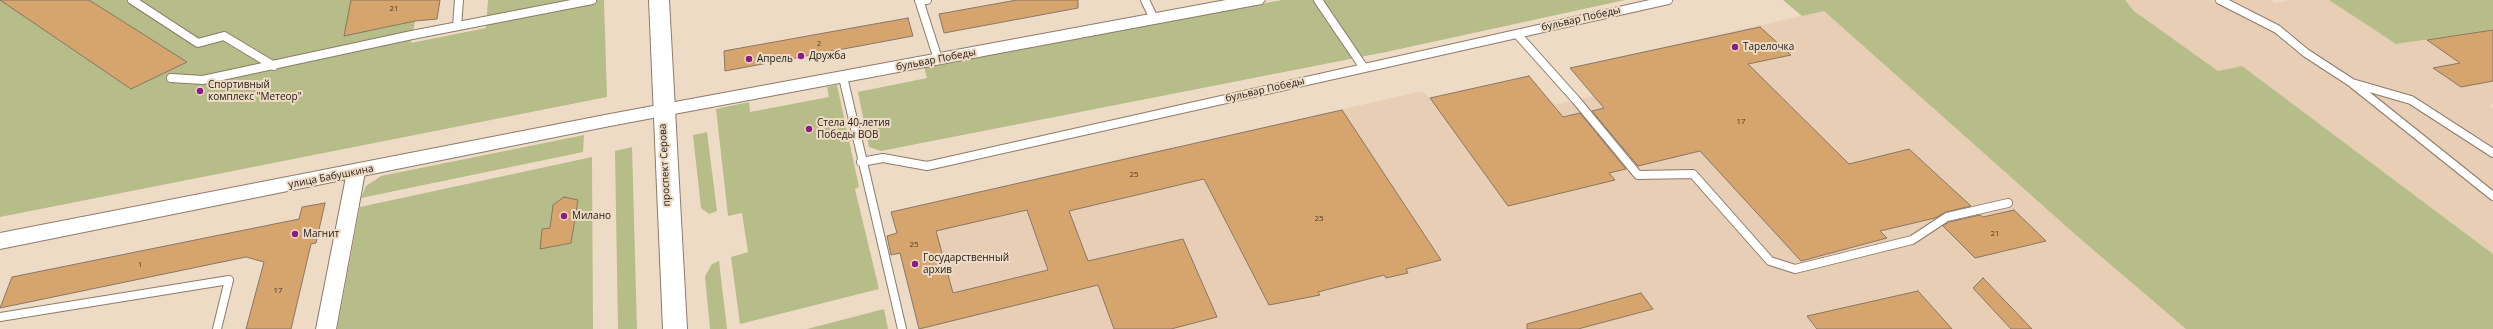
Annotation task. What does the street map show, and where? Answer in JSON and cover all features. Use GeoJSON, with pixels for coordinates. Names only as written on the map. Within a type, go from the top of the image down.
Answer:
{"type":"FeatureCollection","features":[{"type":"Feature","properties":{"kind":"main road","name":"проспект Серова"},"geometry":{"type":"LineString","coordinates":[[659,0],[663,111],[675,329]]}},
{"type":"Feature","properties":{"kind":"street","name":"бульвар Победы"},"geometry":{"type":"LineString","coordinates":[[663,111],[1256,0]]}},
{"type":"Feature","properties":{"kind":"street","name":"улица Бабушкина"},"geometry":{"type":"LineString","coordinates":[[0,241],[663,111]]}},
{"type":"Feature","properties":{"kind":"street"},"geometry":{"type":"LineString","coordinates":[[326,329],[356,172]]}},
{"type":"Feature","properties":{"kind":"lane"},"geometry":{"type":"LineString","coordinates":[[132,0],[198,43],[224,36],[274,66]]}},
{"type":"Feature","properties":{"kind":"lane"},"geometry":{"type":"LineString","coordinates":[[456,26],[459,0]]}},
{"type":"Feature","properties":{"kind":"lane"},"geometry":{"type":"LineString","coordinates":[[171,78],[203,80],[456,26],[592,0]]}},
{"type":"Feature","properties":{"kind":"lane"},"geometry":{"type":"LineString","coordinates":[[927,0],[919,1],[938,59]]}},
{"type":"Feature","properties":{"kind":"lane"},"geometry":{"type":"LineString","coordinates":[[1145,0],[1154,19]]}},
{"type":"Feature","properties":{"kind":"lane"},"geometry":{"type":"LineString","coordinates":[[1318,0],[1364,68]]}},
{"type":"Feature","properties":{"kind":"lane","name":"бульвар Победы"},"geometry":{"type":"LineString","coordinates":[[861,162],[883,158],[927,166],[1668,0]]}},
{"type":"Feature","properties":{"kind":"lane"},"geometry":{"type":"LineString","coordinates":[[2220,0],[2277,29],[2306,53],[2352,83],[2364,96],[2493,196]]}},
{"type":"Feature","properties":{"kind":"lane"},"geometry":{"type":"LineString","coordinates":[[1517,34],[1576,100],[1638,175],[1694,174],[1770,261],[1795,269],[1912,240],[1947,218],[2008,203]]}},
{"type":"Feature","properties":{"kind":"lane"},"geometry":{"type":"LineString","coordinates":[[843,77],[861,162],[902,329]]}},
{"type":"Feature","properties":{"kind":"lane"},"geometry":{"type":"LineString","coordinates":[[2352,83],[2411,100],[2493,153]]}},
{"type":"Feature","properties":{"kind":"lane"},"geometry":{"type":"LineString","coordinates":[[0,317],[229,280],[217,329]]}},
{"type":"Feature","properties":{"kind":"shaded area"},"geometry":{"type":"Polygon","coordinates":[[[2125,0],[2270,0],[2275,3],[2291,0],[2329,0],[2396,44],[2493,30],[2493,104],[2489,105],[2493,108],[2493,254],[2242,66],[2218,71],[2134,11],[2125,0]]]}},
{"type":"Feature","properties":{"kind":"shaded area"},"geometry":{"type":"Polygon","coordinates":[[[1824,11],[2077,236],[2186,329],[919,329],[900,254],[891,255],[887,236],[897,233],[891,212],[1055,174],[1057,180],[1067,178],[1065,172],[1172,147],[1177,158],[1192,154],[1187,145],[1422,91],[1430,98],[1529,76],[1554,105],[1594,96],[1570,68],[1824,11]]]}},
{"type":"Feature","properties":{"kind":"green space","name":"Спортивный комплекс \"Метеор\""},"geometry":{"type":"Polygon","coordinates":[[[0,0],[440,0],[437,19],[415,21],[411,43],[486,28],[488,0],[604,0],[607,97],[0,217],[0,0]]]}},
{"type":"Feature","properties":{"kind":"green space"},"geometry":{"type":"Polygon","coordinates":[[[1282,0],[1625,0],[1386,52],[881,151],[869,147],[858,92],[927,78],[924,67],[1282,0]]]}},
{"type":"Feature","properties":{"kind":"green space"},"geometry":{"type":"Polygon","coordinates":[[[1783,0],[2125,0],[2134,11],[2218,71],[2242,66],[2493,254],[2493,329],[2186,329],[2077,236],[1824,11],[1802,16],[1783,0]]]}},
{"type":"Feature","properties":{"kind":"green space"},"geometry":{"type":"Polygon","coordinates":[[[2329,0],[2493,0],[2493,30],[2396,44],[2329,0]]]}},
{"type":"Feature","properties":{"kind":"green space"},"geometry":{"type":"Polygon","coordinates":[[[837,85],[859,187],[855,189],[879,289],[740,324],[731,257],[748,252],[742,213],[728,216],[716,109],[749,102],[750,112],[829,97],[827,87],[837,85]]]}},
{"type":"Feature","properties":{"kind":"green space"},"geometry":{"type":"Polygon","coordinates":[[[707,132],[717,211],[709,214],[701,208],[693,135],[707,132]]]}},
{"type":"Feature","properties":{"kind":"green space"},"geometry":{"type":"Polygon","coordinates":[[[584,135],[583,152],[361,198],[366,186],[381,176],[584,135]]]}},
{"type":"Feature","properties":{"kind":"green space"},"geometry":{"type":"Polygon","coordinates":[[[632,147],[637,329],[618,329],[615,151],[632,147]]]}},
{"type":"Feature","properties":{"kind":"green space"},"geometry":{"type":"Polygon","coordinates":[[[592,157],[593,329],[337,329],[360,207],[592,157]]]}},
{"type":"Feature","properties":{"kind":"green space"},"geometry":{"type":"Polygon","coordinates":[[[719,261],[727,329],[710,329],[705,276],[712,264],[719,261]]]}},
{"type":"Feature","properties":{"kind":"green space"},"geometry":{"type":"Polygon","coordinates":[[[884,309],[888,329],[807,329],[884,309]]]}},
{"type":"Feature","properties":{"kind":"building"},"geometry":{"type":"Polygon","coordinates":[[[0,0],[89,0],[187,62],[131,89],[0,0]]]}},
{"type":"Feature","properties":{"kind":"building"},"geometry":{"type":"Polygon","coordinates":[[[351,0],[440,0],[437,19],[415,21],[344,36],[351,0]]]}},
{"type":"Feature","properties":{"kind":"building"},"geometry":{"type":"Polygon","coordinates":[[[1017,0],[1078,0],[1078,8],[944,33],[939,14],[1017,0]]]}},
{"type":"Feature","properties":{"kind":"building"},"geometry":{"type":"Polygon","coordinates":[[[908,18],[913,36],[725,71],[724,51],[908,18]]]}},
{"type":"Feature","properties":{"kind":"building"},"geometry":{"type":"Polygon","coordinates":[[[1760,27],[1791,55],[1748,64],[1849,164],[1909,149],[1971,206],[1946,212],[1935,218],[1880,231],[1887,238],[1801,261],[1700,151],[1638,166],[1592,111],[1604,108],[1570,68],[1760,27]]]}},
{"type":"Feature","properties":{"kind":"building"},"geometry":{"type":"Polygon","coordinates":[[[2493,30],[2493,81],[2461,87],[2433,68],[2460,63],[2427,40],[2493,30]]]}},
{"type":"Feature","properties":{"kind":"building"},"geometry":{"type":"Polygon","coordinates":[[[1529,76],[1563,117],[1580,113],[1626,169],[1609,173],[1615,180],[1508,206],[1430,98],[1529,76]]]}},
{"type":"Feature","properties":{"kind":"building"},"geometry":{"type":"Polygon","coordinates":[[[1342,110],[1441,260],[1406,269],[1408,273],[1386,278],[1384,275],[1318,292],[1320,295],[1269,305],[1204,179],[1069,211],[1088,261],[1183,239],[1217,317],[1171,329],[1114,329],[1098,285],[919,329],[900,253],[891,255],[887,236],[897,233],[891,212],[1342,110]],[[1027,210],[936,231],[953,293],[1048,270],[1027,210]]]}},
{"type":"Feature","properties":{"kind":"building","name":"Милано"},"geometry":{"type":"Polygon","coordinates":[[[564,197],[578,200],[571,243],[540,249],[542,229],[550,228],[553,205],[564,197]]]}},
{"type":"Feature","properties":{"kind":"building"},"geometry":{"type":"Polygon","coordinates":[[[325,203],[316,243],[311,244],[291,329],[246,329],[264,262],[246,257],[0,308],[12,277],[299,219],[302,207],[325,203]]]}},
{"type":"Feature","properties":{"kind":"building"},"geometry":{"type":"Polygon","coordinates":[[[2014,210],[2046,241],[1975,258],[1943,226],[1949,222],[1980,215],[1983,217],[2014,210]]]}},
{"type":"Feature","properties":{"kind":"building"},"geometry":{"type":"Polygon","coordinates":[[[1983,278],[2032,329],[2011,329],[1973,288],[1983,278]]]}},
{"type":"Feature","properties":{"kind":"building"},"geometry":{"type":"Polygon","coordinates":[[[1918,291],[1952,329],[1817,329],[1807,316],[1918,291]]]}},
{"type":"Feature","properties":{"kind":"building"},"geometry":{"type":"Polygon","coordinates":[[[1641,293],[1653,309],[1578,329],[1527,329],[1527,324],[1641,293]]]}},
{"type":"Feature","properties":{"kind":"place","name":"Тарелочка"},"geometry":{"type":"Point","coordinates":[1735,47]}},
{"type":"Feature","properties":{"kind":"place","name":"Дружба"},"geometry":{"type":"Point","coordinates":[801,56]}},
{"type":"Feature","properties":{"kind":"place","name":"Апрель"},"geometry":{"type":"Point","coordinates":[749,59]}},
{"type":"Feature","properties":{"kind":"place","name":"Спортивный комплекс \"Метеор\""},"geometry":{"type":"Point","coordinates":[200,91]}},
{"type":"Feature","properties":{"kind":"place","name":"Стела 40-летия Победы ВОВ"},"geometry":{"type":"Point","coordinates":[809,129]}},
{"type":"Feature","properties":{"kind":"place","name":"Милано"},"geometry":{"type":"Point","coordinates":[564,216]}},
{"type":"Feature","properties":{"kind":"place","name":"Магнит"},"geometry":{"type":"Point","coordinates":[295,234]}},
{"type":"Feature","properties":{"kind":"place","name":"Государственный архив"},"geometry":{"type":"Point","coordinates":[915,264]}}]}
